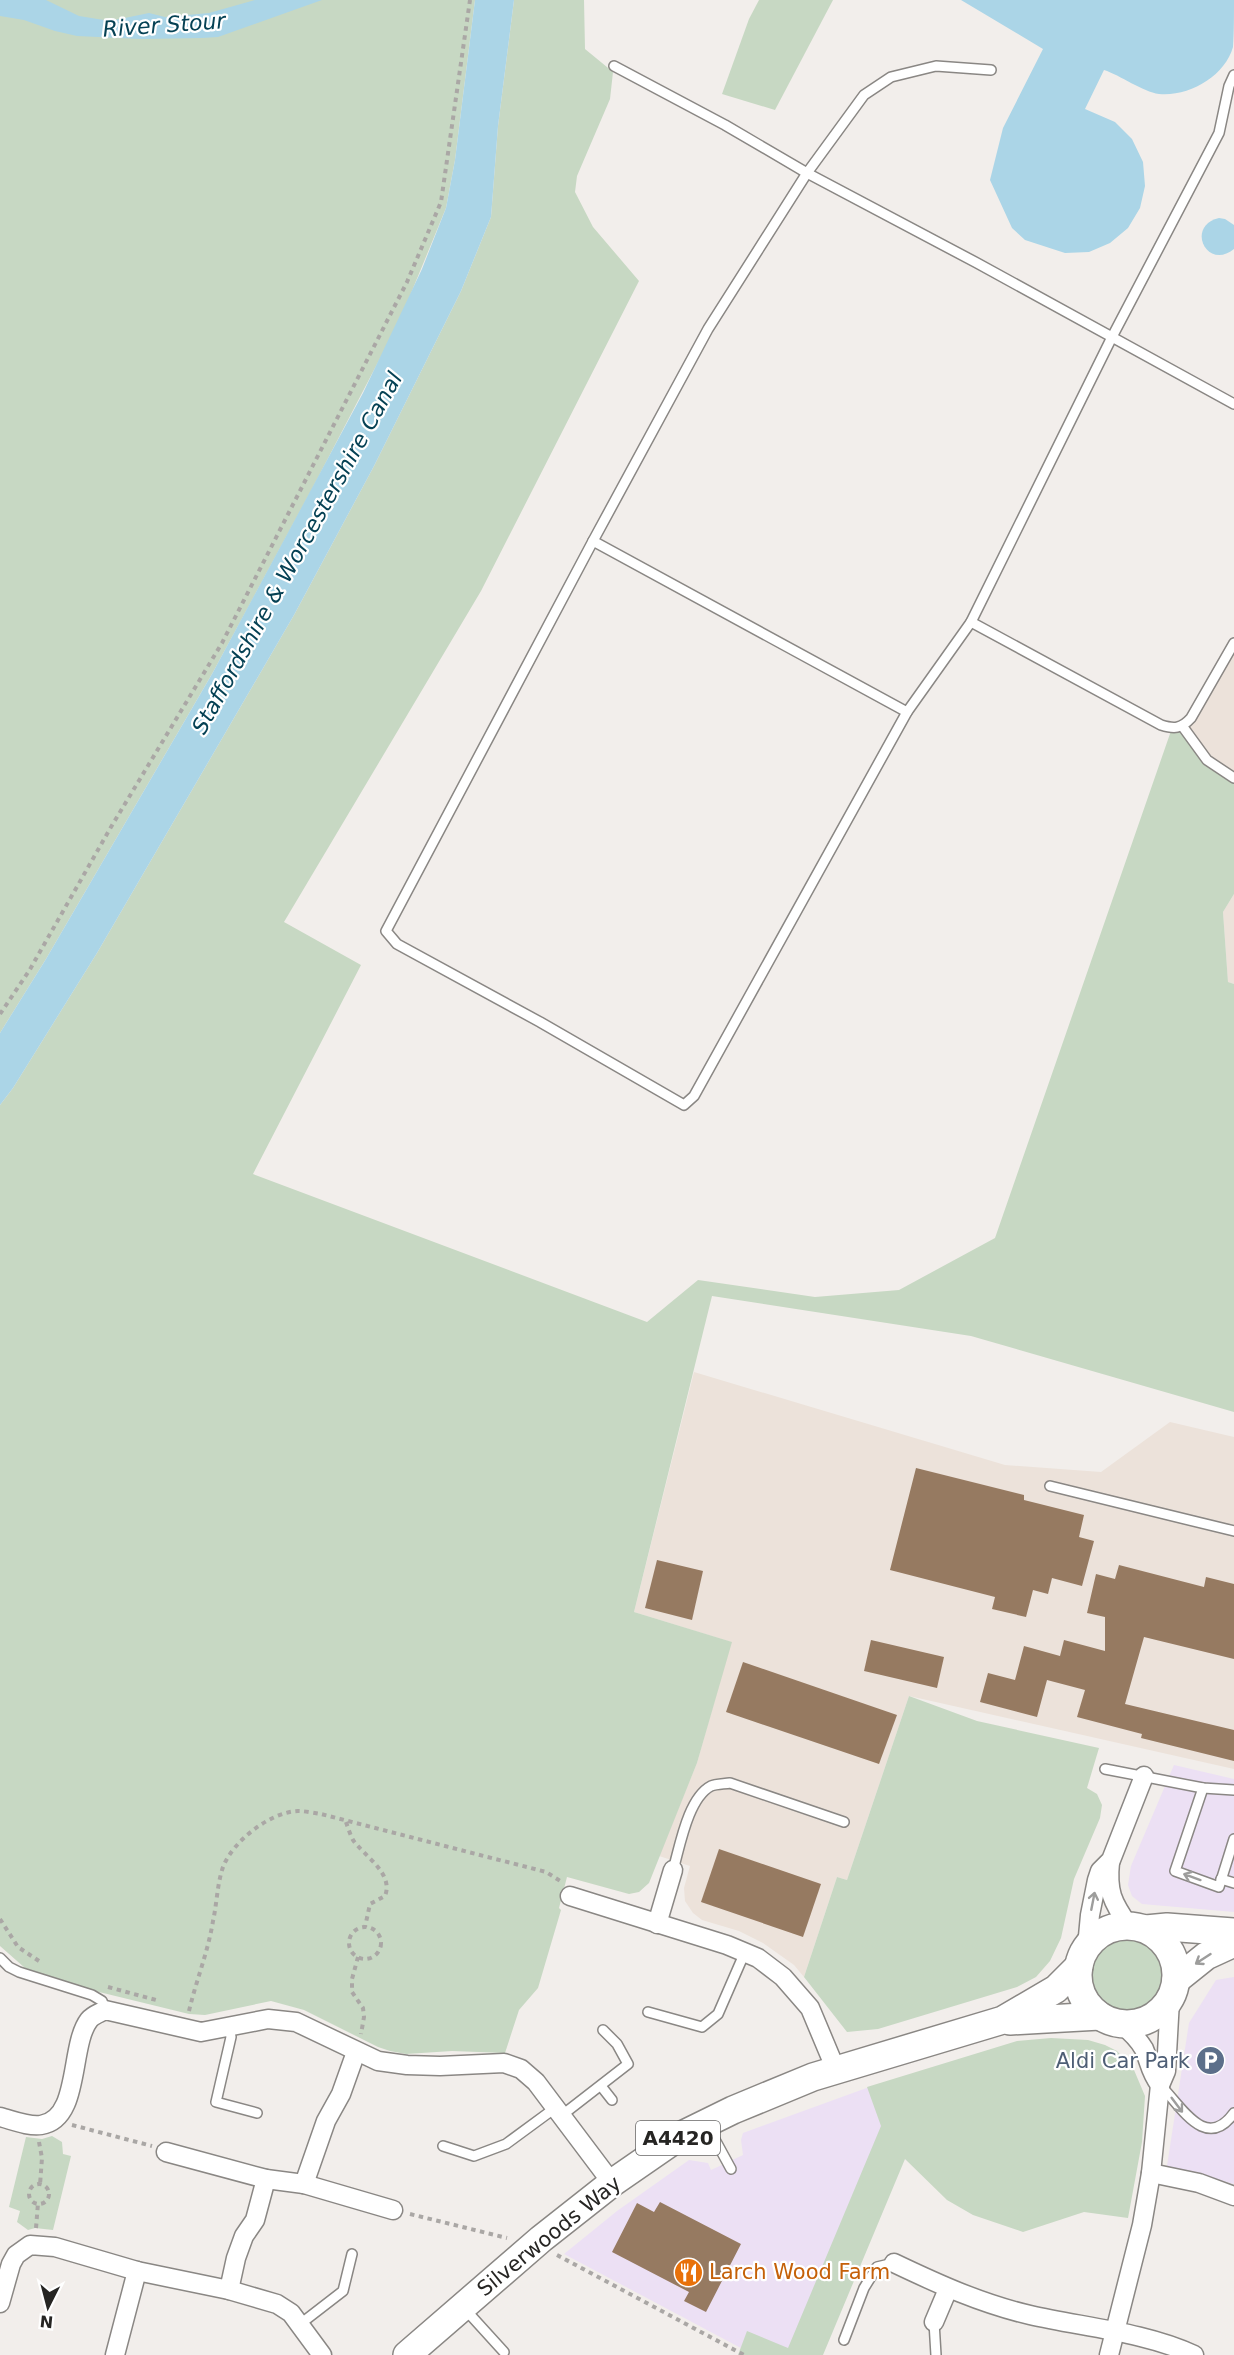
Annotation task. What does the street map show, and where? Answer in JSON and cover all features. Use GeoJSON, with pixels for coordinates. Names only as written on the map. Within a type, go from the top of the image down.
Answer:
{"type":"FeatureCollection","features":[{"type":"Feature","properties":{"kind":"main road"},"geometry":{"type":"LineString","coordinates":[[1234,1932],[1167,1927],[1105,1931],[1083,1957],[1078,1976],[1082,1994],[1092,2009],[1110,2020],[1137,2023],[1153,2017],[1173,1990],[1206,1956],[1234,1943]]}},
{"type":"Feature","properties":{"kind":"main road"},"geometry":{"type":"LineString","coordinates":[[1138,1928],[1161,1939],[1172,1954],[1173,1990]]}},
{"type":"Feature","properties":{"kind":"main road","name":"Silverwoods Way"},"geometry":{"type":"LineString","coordinates":[[407,2355],[541,2239],[612,2182],[680,2136],[706,2122],[836,2070],[1003,2020],[1056,1989],[1083,1957]]}},
{"type":"Feature","properties":{"kind":"main road","name":"Silverwoods Way"},"geometry":{"type":"LineString","coordinates":[[1003,2020],[1017,2022],[1054,2017],[1110,2020]]}},
{"type":"Feature","properties":{"kind":"street"},"geometry":{"type":"LineString","coordinates":[[1138,1928],[1115,1906],[1109,1876],[1111,1860],[1144,1776]]}},
{"type":"Feature","properties":{"kind":"street"},"geometry":{"type":"LineString","coordinates":[[1083,1957],[1097,1880],[1100,1871],[1111,1860]]}},
{"type":"Feature","properties":{"kind":"street"},"geometry":{"type":"LineString","coordinates":[[657,1924],[673,1870]]}},
{"type":"Feature","properties":{"kind":"street"},"geometry":{"type":"LineString","coordinates":[[570,1896],[758,1958],[783,1977],[810,2008],[836,2070]]}},
{"type":"Feature","properties":{"kind":"street"},"geometry":{"type":"LineString","coordinates":[[1109,2355],[1142,2225],[1151,2173],[1160,2085],[1166,2071],[1173,1990]]}},
{"type":"Feature","properties":{"kind":"street"},"geometry":{"type":"LineString","coordinates":[[0,2117],[46,2123],[66,2103],[86,2026],[90,2020],[105,2010],[201,2032],[268,2019],[289,2021],[378,2061],[407,2065],[504,2063],[521,2069],[536,2082],[612,2182]]}},
{"type":"Feature","properties":{"kind":"street"},"geometry":{"type":"LineString","coordinates":[[1110,2020],[1134,2035],[1144,2051],[1152,2074],[1160,2085]]}},
{"type":"Feature","properties":{"kind":"street"},"geometry":{"type":"LineString","coordinates":[[304,2184],[326,2121],[341,2094],[356,2052]]}},
{"type":"Feature","properties":{"kind":"street"},"geometry":{"type":"LineString","coordinates":[[166,2152],[266,2179],[304,2184],[393,2210]]}},
{"type":"Feature","properties":{"kind":"street"},"geometry":{"type":"LineString","coordinates":[[1151,2173],[1199,2183],[1234,2196]]}},
{"type":"Feature","properties":{"kind":"street"},"geometry":{"type":"LineString","coordinates":[[229,2290],[236,2258],[244,2235],[255,2220],[266,2179]]}},
{"type":"Feature","properties":{"kind":"street"},"geometry":{"type":"LineString","coordinates":[[0,2303],[10,2264],[24,2248],[37,2244],[137,2271],[229,2290],[277,2304],[291,2313],[315,2353]]}},
{"type":"Feature","properties":{"kind":"street"},"geometry":{"type":"LineString","coordinates":[[894,2263],[948,2289],[1029,2315],[1116,2332],[1194,2355]]}},
{"type":"Feature","properties":{"kind":"street"},"geometry":{"type":"LineString","coordinates":[[115,2355],[137,2271]]}},
{"type":"Feature","properties":{"kind":"street"},"geometry":{"type":"LineString","coordinates":[[934,2322],[948,2289]]}},
{"type":"Feature","properties":{"kind":"lane"},"geometry":{"type":"LineString","coordinates":[[615,66],[725,125],[807,174],[1234,405]]}},
{"type":"Feature","properties":{"kind":"lane"},"geometry":{"type":"LineString","coordinates":[[991,70],[936,66],[891,77],[864,95],[807,174],[708,329],[386,931],[397,944],[540,1022],[684,1105],[694,1096],[907,712],[971,622],[1112,337],[1219,133],[1229,86],[1234,75]]}},
{"type":"Feature","properties":{"kind":"lane"},"geometry":{"type":"LineString","coordinates":[[593,541],[907,712]]}},
{"type":"Feature","properties":{"kind":"lane"},"geometry":{"type":"LineString","coordinates":[[971,622],[1161,725],[1172,728],[1183,727],[1191,718],[1234,643]]}},
{"type":"Feature","properties":{"kind":"lane"},"geometry":{"type":"LineString","coordinates":[[1183,727],[1207,760],[1234,778]]}},
{"type":"Feature","properties":{"kind":"lane"},"geometry":{"type":"LineString","coordinates":[[1050,1486],[1234,1531]]}},
{"type":"Feature","properties":{"kind":"lane"},"geometry":{"type":"LineString","coordinates":[[1105,1769],[1203,1788],[1234,1790]]}},
{"type":"Feature","properties":{"kind":"lane"},"geometry":{"type":"LineString","coordinates":[[673,1870],[690,1812],[698,1797],[711,1786],[730,1783],[844,1822]]}},
{"type":"Feature","properties":{"kind":"lane"},"geometry":{"type":"LineString","coordinates":[[1203,1788],[1175,1871],[1219,1887],[1234,1839]]}},
{"type":"Feature","properties":{"kind":"lane"},"geometry":{"type":"LineString","coordinates":[[1221,1879],[1234,1883]]}},
{"type":"Feature","properties":{"kind":"lane"},"geometry":{"type":"LineString","coordinates":[[648,2012],[702,2027],[718,2014],[745,1952]]}},
{"type":"Feature","properties":{"kind":"lane"},"geometry":{"type":"LineString","coordinates":[[0,1958],[9,1967],[19,1972],[92,1995],[102,2001],[105,2010]]}},
{"type":"Feature","properties":{"kind":"lane"},"geometry":{"type":"LineString","coordinates":[[229,2027],[231,2037],[216,2102],[257,2113]]}},
{"type":"Feature","properties":{"kind":"lane"},"geometry":{"type":"LineString","coordinates":[[443,2146],[474,2156],[507,2144],[601,2086],[628,2064],[617,2044],[603,2030]]}},
{"type":"Feature","properties":{"kind":"lane"},"geometry":{"type":"LineString","coordinates":[[1160,2085],[1189,2119],[1204,2127],[1221,2126],[1234,2113]]}},
{"type":"Feature","properties":{"kind":"lane"},"geometry":{"type":"LineString","coordinates":[[601,2086],[612,2100]]}},
{"type":"Feature","properties":{"kind":"lane"},"geometry":{"type":"LineString","coordinates":[[706,2122],[731,2169]]}},
{"type":"Feature","properties":{"kind":"lane"},"geometry":{"type":"LineString","coordinates":[[299,2325],[343,2291],[352,2254]]}},
{"type":"Feature","properties":{"kind":"lane"},"geometry":{"type":"LineString","coordinates":[[844,2340],[864,2288],[877,2267],[894,2263]]}},
{"type":"Feature","properties":{"kind":"lane"},"geometry":{"type":"LineString","coordinates":[[463,2306],[504,2352]]}},
{"type":"Feature","properties":{"kind":"lane"},"geometry":{"type":"LineString","coordinates":[[934,2322],[936,2355]]}},
{"type":"Feature","properties":{"kind":"path"},"geometry":{"type":"LineString","coordinates":[[0,1014],[29,971],[111,827],[222,643],[407,282],[441,202],[470,0]]}},
{"type":"Feature","properties":{"kind":"path"},"geometry":{"type":"LineString","coordinates":[[185,2029],[213,1921],[224,1864],[238,1843],[253,1830],[283,1814],[298,1811],[321,1814],[546,1872],[564,1884],[570,1896]]}},
{"type":"Feature","properties":{"kind":"path"},"geometry":{"type":"LineString","coordinates":[[346,1821],[353,1839],[380,1870],[387,1884],[385,1896],[370,1904],[365,1927]]}},
{"type":"Feature","properties":{"kind":"path"},"geometry":{"type":"LineString","coordinates":[[0,1919],[18,1947],[45,1964]]}},
{"type":"Feature","properties":{"kind":"path"},"geometry":{"type":"LineString","coordinates":[[365,1927],[377,1932],[381,1946],[379,1951],[372,1957],[358,1957],[350,1947],[350,1936],[357,1928],[365,1927]]}},
{"type":"Feature","properties":{"kind":"path"},"geometry":{"type":"LineString","coordinates":[[356,2052],[364,2017],[363,2008],[352,1992],[351,1979],[358,1957]]}},
{"type":"Feature","properties":{"kind":"path"},"geometry":{"type":"LineString","coordinates":[[99,1984],[158,2001]]}},
{"type":"Feature","properties":{"kind":"path"},"geometry":{"type":"LineString","coordinates":[[179,2007],[190,2009]]}},
{"type":"Feature","properties":{"kind":"path"},"geometry":{"type":"LineString","coordinates":[[40,2185],[46,2123],[158,2147],[166,2152]]}},
{"type":"Feature","properties":{"kind":"path"},"geometry":{"type":"LineString","coordinates":[[40,2185],[49,2193],[45,2202],[38,2204],[31,2200],[29,2194],[32,2187],[40,2185]]}},
{"type":"Feature","properties":{"kind":"path"},"geometry":{"type":"LineString","coordinates":[[37,2244],[38,2204]]}},
{"type":"Feature","properties":{"kind":"path"},"geometry":{"type":"LineString","coordinates":[[393,2210],[511,2239]]}},
{"type":"Feature","properties":{"kind":"path"},"geometry":{"type":"LineString","coordinates":[[541,2239],[558,2256],[744,2355]]}},
{"type":"Feature","properties":{"kind":"shaded area"},"geometry":{"type":"Polygon","coordinates":[[[1234,643],[1234,778],[1207,760],[1183,727],[1234,643]]]}},
{"type":"Feature","properties":{"kind":"shaded area"},"geometry":{"type":"Polygon","coordinates":[[[1234,894],[1234,984],[1228,982],[1223,912],[1234,894]]]}},
{"type":"Feature","properties":{"kind":"shaded area"},"geometry":{"type":"Polygon","coordinates":[[[694,1372],[1005,1465],[1101,1472],[1170,1422],[1234,1437],[1234,1769],[909,1696],[847,1880],[837,1877],[804,1977],[794,1965],[763,1943],[739,1931],[702,1920],[693,1913],[685,1901],[684,1888],[690,1866],[659,1856],[697,1763],[731,1642],[634,1612],[694,1372]]]}},
{"type":"Feature","properties":{"kind":"shaded area"},"geometry":{"type":"Polygon","coordinates":[[[1174,1765],[1234,1779],[1234,1912],[1142,1904],[1132,1896],[1128,1885],[1131,1866],[1174,1765]]]}},
{"type":"Feature","properties":{"kind":"shaded area","name":"Aldi Car Park"},"geometry":{"type":"Polygon","coordinates":[[[1234,1977],[1234,2184],[1167,2166],[1189,2023],[1216,1980],[1234,1977]]]}},
{"type":"Feature","properties":{"kind":"shaded area"},"geometry":{"type":"Polygon","coordinates":[[[872,2086],[885,2120],[787,2355],[754,2355],[564,2254],[617,2211],[689,2160],[708,2163],[711,2170],[743,2155],[741,2140],[743,2133],[872,2086]]]}},
{"type":"Feature","properties":{"kind":"green space"},"geometry":{"type":"Polygon","coordinates":[[[0,0],[475,0],[455,160],[446,208],[400,320],[212,674],[46,959],[0,1033],[0,0]]]}},
{"type":"Feature","properties":{"kind":"green space"},"geometry":{"type":"Polygon","coordinates":[[[514,0],[584,0],[585,49],[613,72],[610,99],[577,176],[575,192],[593,227],[639,281],[481,591],[284,922],[361,965],[253,1174],[647,1322],[698,1280],[815,1297],[899,1290],[995,1238],[1172,728],[1183,727],[1207,760],[1234,778],[1234,894],[1223,912],[1228,982],[1234,984],[1234,1412],[971,1336],[712,1296],[634,1612],[732,1642],[697,1763],[649,1883],[639,1892],[629,1894],[567,1877],[559,1908],[561,1910],[538,1988],[519,2010],[505,2053],[452,2051],[406,2054],[378,2047],[304,2010],[271,2001],[205,2015],[189,2014],[95,1991],[25,1968],[0,1946],[0,1105],[13,1088],[97,953],[294,615],[374,466],[461,291],[491,217],[498,126],[514,0]]]}},
{"type":"Feature","properties":{"kind":"green space"},"geometry":{"type":"Polygon","coordinates":[[[759,0],[833,0],[775,110],[722,94],[749,19],[759,0]]]}},
{"type":"Feature","properties":{"kind":"green space"},"geometry":{"type":"Polygon","coordinates":[[[909,1696],[977,1721],[1099,1748],[1087,1788],[1097,1794],[1102,1805],[1100,1818],[1074,1879],[1061,1938],[1050,1961],[1036,1977],[1017,1987],[878,2029],[847,2032],[804,1977],[837,1877],[847,1880],[909,1696]]]}},
{"type":"Feature","properties":{"kind":"green space"},"geometry":{"type":"Polygon","coordinates":[[[1127,1938],[1141,1941],[1153,1949],[1161,1961],[1164,1975],[1161,1989],[1153,2001],[1141,2009],[1127,2012],[1113,2009],[1101,2001],[1093,1989],[1090,1975],[1093,1961],[1101,1949],[1113,1941],[1127,1938]]]}},
{"type":"Feature","properties":{"kind":"green space"},"geometry":{"type":"Polygon","coordinates":[[[1051,2038],[1088,2040],[1105,2045],[1117,2051],[1134,2070],[1145,2096],[1142,2142],[1128,2218],[1084,2212],[1023,2232],[973,2215],[947,2200],[905,2159],[823,2355],[738,2355],[747,2331],[788,2348],[881,2126],[867,2087],[1017,2041],[1051,2038]]]}},
{"type":"Feature","properties":{"kind":"green space"},"geometry":{"type":"Polygon","coordinates":[[[52,2136],[62,2142],[63,2154],[71,2156],[53,2230],[35,2228],[28,2230],[17,2222],[20,2211],[9,2207],[26,2137],[42,2139],[52,2136]]]}},
{"type":"Feature","properties":{"kind":"water","name":"River Stour"},"geometry":{"type":"Polygon","coordinates":[[[0,0],[46,0],[79,16],[110,21],[149,13],[165,17],[209,13],[255,0],[322,0],[218,37],[141,39],[77,36],[24,20],[0,16],[0,0]]]}},
{"type":"Feature","properties":{"kind":"water","name":"Staffordshire & Worcestershire Canal"},"geometry":{"type":"Polygon","coordinates":[[[475,0],[514,0],[498,126],[491,217],[461,291],[374,466],[294,615],[97,953],[13,1088],[0,1105],[0,1033],[46,959],[212,674],[363,393],[422,269],[446,208],[455,160],[475,0]]]}},
{"type":"Feature","properties":{"kind":"water"},"geometry":{"type":"Polygon","coordinates":[[[961,0],[1234,0],[1233,47],[1222,67],[1204,83],[1182,92],[1159,94],[1104,70],[1085,109],[1115,122],[1132,139],[1143,162],[1145,186],[1140,208],[1128,228],[1110,243],[1089,252],[1065,253],[1025,240],[1012,228],[990,180],[1003,128],[1043,49],[961,0]]]}},
{"type":"Feature","properties":{"kind":"water"},"geometry":{"type":"Polygon","coordinates":[[[1219,218],[1234,225],[1234,249],[1215,255],[1208,251],[1202,237],[1203,229],[1219,218]]]}},
{"type":"Feature","properties":{"kind":"building"},"geometry":{"type":"Polygon","coordinates":[[[916,1468],[1024,1495],[1024,1500],[1084,1515],[1079,1537],[1094,1541],[1082,1586],[1052,1578],[1048,1594],[1033,1590],[1026,1617],[992,1609],[995,1597],[890,1570],[916,1468]]]}},
{"type":"Feature","properties":{"kind":"building"},"geometry":{"type":"Polygon","coordinates":[[[657,1560],[703,1571],[692,1620],[645,1608],[657,1560]]]}},
{"type":"Feature","properties":{"kind":"building"},"geometry":{"type":"Polygon","coordinates":[[[1119,1565],[1204,1587],[1206,1577],[1234,1584],[1234,1659],[1144,1637],[1125,1704],[1234,1730],[1234,1761],[1141,1738],[1142,1734],[1077,1717],[1085,1690],[1047,1680],[1037,1717],[980,1702],[988,1673],[1015,1680],[1024,1646],[1060,1656],[1064,1640],[1105,1651],[1105,1617],[1087,1613],[1096,1574],[1115,1579],[1119,1565]]]}},
{"type":"Feature","properties":{"kind":"building"},"geometry":{"type":"Polygon","coordinates":[[[871,1640],[944,1657],[937,1688],[864,1671],[871,1640]]]}},
{"type":"Feature","properties":{"kind":"building"},"geometry":{"type":"Polygon","coordinates":[[[743,1662],[897,1715],[879,1764],[726,1712],[743,1662]]]}},
{"type":"Feature","properties":{"kind":"building"},"geometry":{"type":"Polygon","coordinates":[[[719,1849],[821,1884],[803,1937],[701,1902],[719,1849]]]}},
{"type":"Feature","properties":{"kind":"building","name":"Larch Wood Farm"},"geometry":{"type":"Polygon","coordinates":[[[660,2202],[741,2244],[706,2312],[684,2301],[689,2292],[612,2252],[637,2203],[654,2212],[660,2202]]]}},
{"type":"Feature","properties":{"kind":"place","name":"Aldi Car Park"},"geometry":{"type":"Point","coordinates":[1211,2061]}},
{"type":"Feature","properties":{"kind":"place","name":"Larch Wood Farm"},"geometry":{"type":"Point","coordinates":[688,2272]}}]}
